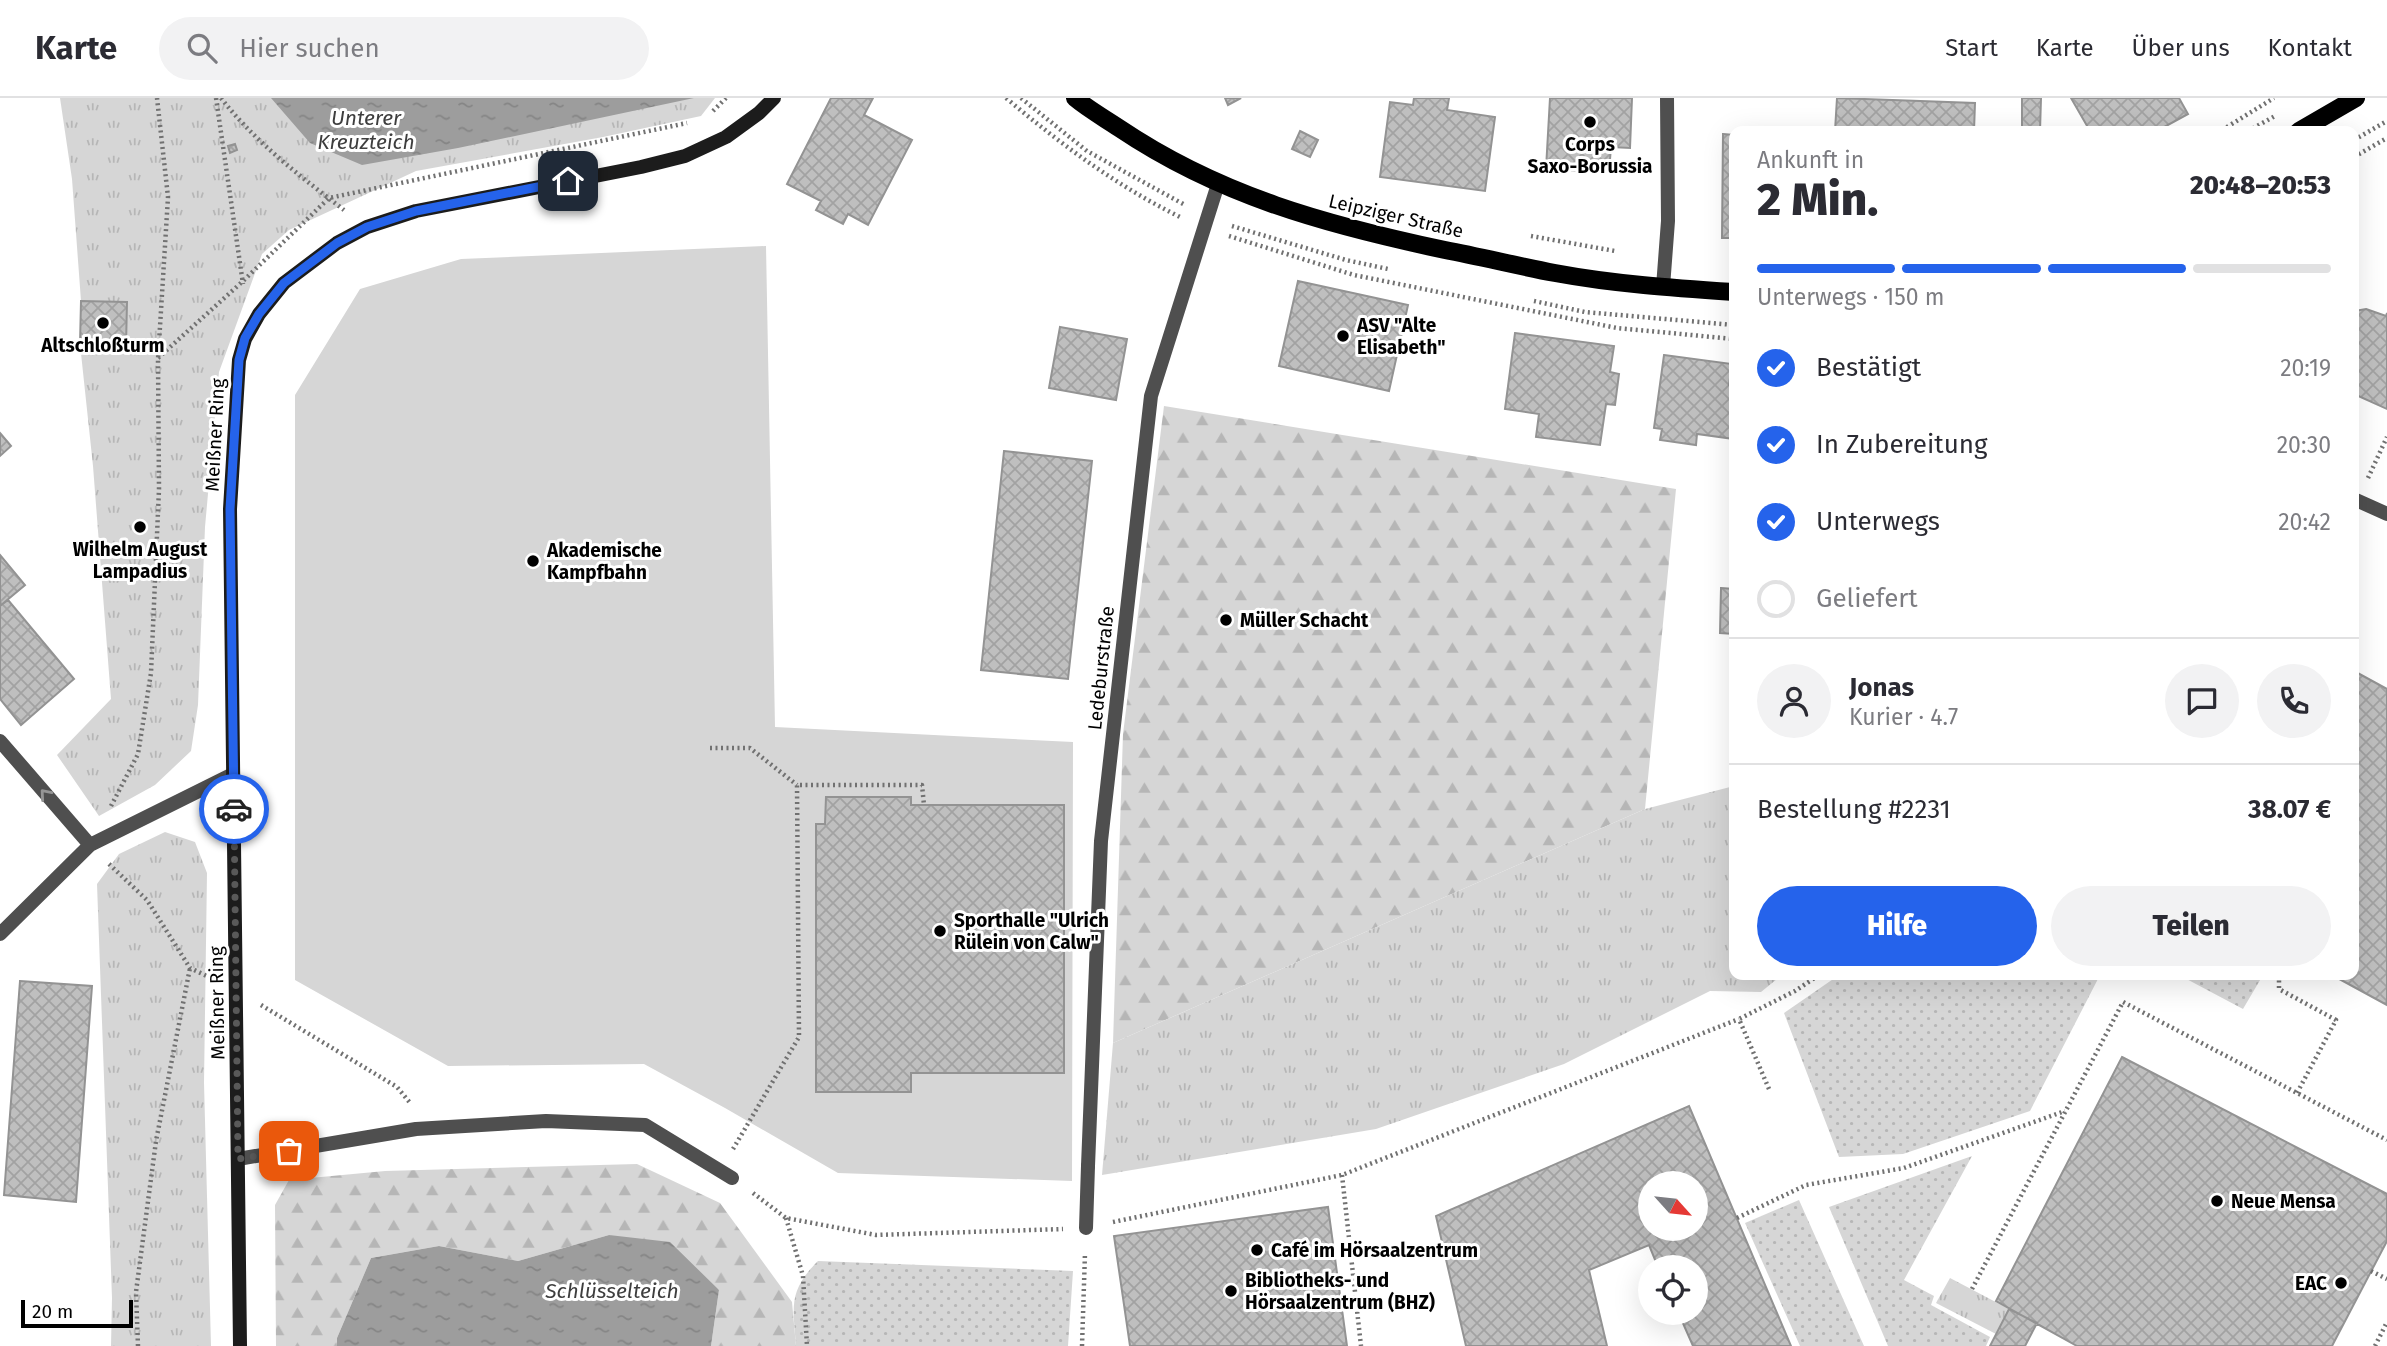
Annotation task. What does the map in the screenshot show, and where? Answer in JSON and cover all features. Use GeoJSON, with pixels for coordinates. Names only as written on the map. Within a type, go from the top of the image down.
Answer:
{"type":"FeatureCollection","features":[{"type":"Feature","properties":{"kind":"main road","name":"Meißner Ring"},"geometry":{"type":"LineString","coordinates":[[240,1346],[231,496],[239,360],[245,338],[259,314],[284,283],[337,243],[367,227],[416,211],[685,156],[726,137],[759,113],[774,98]]}},
{"type":"Feature","properties":{"kind":"main road","name":"Leipziger Straße"},"geometry":{"type":"LineString","coordinates":[[1075,98],[1181,167],[1218,184],[1314,218],[1389,238],[1556,273],[1663,287],[1729,292]]}},
{"type":"Feature","properties":{"kind":"main road"},"geometry":{"type":"LineString","coordinates":[[2308,126],[2356,98]]}},
{"type":"Feature","properties":{"kind":"street"},"geometry":{"type":"LineString","coordinates":[[1663,287],[1668,221],[1667,98]]}},
{"type":"Feature","properties":{"kind":"street","name":"Ledeburstraße"},"geometry":{"type":"LineString","coordinates":[[1086,1228],[1101,841],[1151,396],[1218,184]]}},
{"type":"Feature","properties":{"kind":"street"},"geometry":{"type":"LineString","coordinates":[[2359,501],[2387,514]]}},
{"type":"Feature","properties":{"kind":"street"},"geometry":{"type":"LineString","coordinates":[[0,741],[90,845]]}},
{"type":"Feature","properties":{"kind":"street"},"geometry":{"type":"LineString","coordinates":[[0,934],[90,845],[233,774]]}},
{"type":"Feature","properties":{"kind":"street"},"geometry":{"type":"LineString","coordinates":[[238,1159],[416,1129],[546,1121],[645,1125],[727,1175]]}},
{"type":"Feature","properties":{"kind":"path"},"geometry":{"type":"LineString","coordinates":[[138,1346],[136,1292],[156,1141],[190,968],[147,900],[90,845],[138,754],[151,673],[159,489],[158,359],[168,197],[157,98]]}},
{"type":"Feature","properties":{"kind":"path"},"geometry":{"type":"LineString","coordinates":[[219,98],[237,119],[318,191],[367,227]]}},
{"type":"Feature","properties":{"kind":"path"},"geometry":{"type":"LineString","coordinates":[[219,98],[242,282],[259,314]]}},
{"type":"Feature","properties":{"kind":"path"},"geometry":{"type":"LineString","coordinates":[[712,113],[726,98]]}},
{"type":"Feature","properties":{"kind":"path"},"geometry":{"type":"LineString","coordinates":[[2228,126],[2274,98]]}},
{"type":"Feature","properties":{"kind":"path"},"geometry":{"type":"LineString","coordinates":[[2359,137],[2387,121]]}},
{"type":"Feature","properties":{"kind":"path"},"geometry":{"type":"LineString","coordinates":[[597,142],[691,123]]}},
{"type":"Feature","properties":{"kind":"path"},"geometry":{"type":"LineString","coordinates":[[2359,154],[2387,138]]}},
{"type":"Feature","properties":{"kind":"path"},"geometry":{"type":"LineString","coordinates":[[1520,235],[1665,259]]}},
{"type":"Feature","properties":{"kind":"path"},"geometry":{"type":"LineString","coordinates":[[158,359],[242,282]]}},
{"type":"Feature","properties":{"kind":"path"},"geometry":{"type":"LineString","coordinates":[[1638,317],[1729,325]]}},
{"type":"Feature","properties":{"kind":"path"},"geometry":{"type":"LineString","coordinates":[[1636,330],[1729,339]]}},
{"type":"Feature","properties":{"kind":"path"},"geometry":{"type":"LineString","coordinates":[[2377,458],[2387,437]]}},
{"type":"Feature","properties":{"kind":"path"},"geometry":{"type":"LineString","coordinates":[[710,748],[750,748],[797,785],[922,785],[924,805]]}},
{"type":"Feature","properties":{"kind":"path"},"geometry":{"type":"LineString","coordinates":[[797,785],[799,1037],[748,1121],[727,1175],[786,1218],[876,1235],[1086,1228],[1342,1175],[1739,1019],[1812,980]]}},
{"type":"Feature","properties":{"kind":"path"},"geometry":{"type":"LineString","coordinates":[[2279,980],[2279,989],[2336,1020],[2297,1093]]}},
{"type":"Feature","properties":{"kind":"path"},"geometry":{"type":"LineString","coordinates":[[236,990],[397,1087],[412,1106],[416,1129]]}},
{"type":"Feature","properties":{"kind":"path"},"geometry":{"type":"LineString","coordinates":[[1972,1289],[2123,1002],[2387,1140]]}},
{"type":"Feature","properties":{"kind":"path"},"geometry":{"type":"LineString","coordinates":[[1739,1019],[1769,1089]]}},
{"type":"Feature","properties":{"kind":"path"},"geometry":{"type":"LineString","coordinates":[[1737,1218],[1806,1185],[1904,1168],[2066,1111]]}},
{"type":"Feature","properties":{"kind":"path"},"geometry":{"type":"LineString","coordinates":[[1342,1175],[1361,1346]]}},
{"type":"Feature","properties":{"kind":"path"},"geometry":{"type":"LineString","coordinates":[[786,1218],[803,1276],[807,1346]]}},
{"type":"Feature","properties":{"kind":"path"},"geometry":{"type":"LineString","coordinates":[[1082,1346],[1086,1228]]}},
{"type":"Feature","properties":{"kind":"path"},"geometry":{"type":"LineString","coordinates":[[2371,1271],[2387,1279]]}},
{"type":"Feature","properties":{"kind":"path"},"geometry":{"type":"LineString","coordinates":[[2375,1346],[2387,1322]]}},
{"type":"Feature","properties":{"kind":"green space"},"geometry":{"type":"Polygon","coordinates":[[[60,98],[715,98],[701,116],[416,171],[289,230],[262,254],[219,372],[205,527],[198,705],[191,751],[155,785],[99,816],[57,755],[111,699],[93,466],[80,344],[81,301],[72,179],[60,98]]]}},
{"type":"Feature","properties":{"kind":"green space","name":"Akademische Kampfbahn"},"geometry":{"type":"Polygon","coordinates":[[[766,246],[775,727],[1073,742],[1072,1181],[838,1173],[644,1064],[448,1066],[295,980],[295,395],[360,289],[461,259],[766,246]]]}},
{"type":"Feature","properties":{"kind":"green space"},"geometry":{"type":"Polygon","coordinates":[[[1164,406],[1676,489],[1645,809],[1113,1043],[1123,734],[1164,406]]]}},
{"type":"Feature","properties":{"kind":"green space"},"geometry":{"type":"Polygon","coordinates":[[[1729,787],[1729,980],[1776,980],[1761,992],[1710,991],[1564,1064],[1376,1129],[1102,1175],[1113,1043],[1645,809],[1729,787]]]}},
{"type":"Feature","properties":{"kind":"green space"},"geometry":{"type":"Polygon","coordinates":[[[165,832],[195,842],[207,873],[204,1083],[211,1346],[111,1346],[112,1298],[97,884],[119,854],[165,832]]]}},
{"type":"Feature","properties":{"kind":"green space"},"geometry":{"type":"Polygon","coordinates":[[[1832,980],[2097,980],[2030,1111],[1903,1154],[1839,1157],[1784,1013],[1832,980]]]}},
{"type":"Feature","properties":{"kind":"green space"},"geometry":{"type":"Polygon","coordinates":[[[2188,980],[2260,980],[2243,1009],[2188,980]]]}},
{"type":"Feature","properties":{"kind":"green space"},"geometry":{"type":"Polygon","coordinates":[[[1972,1156],[1904,1280],[1934,1296],[1931,1305],[1990,1337],[1986,1346],[1888,1346],[1829,1207],[1972,1156]]]}},
{"type":"Feature","properties":{"kind":"green space"},"geometry":{"type":"Polygon","coordinates":[[[637,1164],[720,1203],[792,1302],[796,1346],[711,1346],[719,1290],[609,1235],[518,1261],[439,1246],[371,1258],[337,1338],[337,1346],[276,1346],[275,1205],[289,1180],[385,1171],[637,1164]]]}},
{"type":"Feature","properties":{"kind":"green space"},"geometry":{"type":"Polygon","coordinates":[[[1799,1200],[1864,1346],[1800,1346],[1745,1223],[1799,1200]]]}},
{"type":"Feature","properties":{"kind":"green space"},"geometry":{"type":"Polygon","coordinates":[[[818,1261],[1073,1271],[1068,1346],[796,1346],[794,1309],[797,1291],[801,1281],[818,1261]]]}},
{"type":"Feature","properties":{"kind":"green space"},"geometry":{"type":"Polygon","coordinates":[[[1950,1278],[2009,1309],[1996,1334],[1936,1303],[1950,1278]]]}},
{"type":"Feature","properties":{"kind":"water","name":"Unterer Kreuzteich"},"geometry":{"type":"Polygon","coordinates":[[[271,98],[694,98],[458,148],[362,165],[310,143],[271,98]]]}},
{"type":"Feature","properties":{"kind":"water","name":"Schlüsselteich"},"geometry":{"type":"Polygon","coordinates":[[[609,1235],[670,1242],[719,1290],[711,1346],[337,1346],[337,1338],[371,1258],[439,1246],[518,1261],[609,1235]]]}},
{"type":"Feature","properties":{"kind":"building"},"geometry":{"type":"Polygon","coordinates":[[[831,98],[873,98],[864,115],[912,140],[868,225],[848,214],[843,224],[816,210],[821,201],[787,184],[831,98]]]}},
{"type":"Feature","properties":{"kind":"building"},"geometry":{"type":"Polygon","coordinates":[[[1225,98],[1241,98],[1228,105],[1225,98]]]}},
{"type":"Feature","properties":{"kind":"building"},"geometry":{"type":"Polygon","coordinates":[[[1414,98],[1449,98],[1447,110],[1495,117],[1485,191],[1380,177],[1390,102],[1413,105],[1414,98]]]}},
{"type":"Feature","properties":{"kind":"building","name":"Corps Saxo-Borussia"},"geometry":{"type":"Polygon","coordinates":[[[1550,98],[1632,98],[1630,148],[1611,147],[1609,172],[1546,169],[1550,98]]]}},
{"type":"Feature","properties":{"kind":"building"},"geometry":{"type":"Polygon","coordinates":[[[1837,98],[1975,103],[1974,126],[1835,126],[1837,98]]]}},
{"type":"Feature","properties":{"kind":"building"},"geometry":{"type":"Polygon","coordinates":[[[2022,98],[2041,98],[2040,126],[2022,126],[2022,98]]]}},
{"type":"Feature","properties":{"kind":"building"},"geometry":{"type":"Polygon","coordinates":[[[2071,98],[2179,98],[2188,114],[2166,126],[2087,126],[2071,98]]]}},
{"type":"Feature","properties":{"kind":"building"},"geometry":{"type":"Polygon","coordinates":[[[1300,131],[1318,140],[1310,157],[1292,149],[1300,131]]]}},
{"type":"Feature","properties":{"kind":"building"},"geometry":{"type":"Polygon","coordinates":[[[1723,134],[1729,135],[1729,238],[1722,238],[1723,134]]]}},
{"type":"Feature","properties":{"kind":"building"},"geometry":{"type":"Polygon","coordinates":[[[235,144],[237,150],[230,153],[228,146],[235,144]]]}},
{"type":"Feature","properties":{"kind":"building","name":"ASV \"Alte Elisabeth\""},"geometry":{"type":"Polygon","coordinates":[[[1298,281],[1408,305],[1389,391],[1279,366],[1298,281]]]}},
{"type":"Feature","properties":{"kind":"building","name":"Altschloßturm"},"geometry":{"type":"Polygon","coordinates":[[[81,301],[127,302],[126,345],[80,344],[81,301]]]}},
{"type":"Feature","properties":{"kind":"building"},"geometry":{"type":"Polygon","coordinates":[[[2366,309],[2386,316],[2387,313],[2387,409],[2359,396],[2359,310],[2366,309]]]}},
{"type":"Feature","properties":{"kind":"building"},"geometry":{"type":"Polygon","coordinates":[[[1060,327],[1127,339],[1116,400],[1049,388],[1060,327]]]}},
{"type":"Feature","properties":{"kind":"building"},"geometry":{"type":"Polygon","coordinates":[[[1515,333],[1614,346],[1610,372],[1619,374],[1615,405],[1606,404],[1600,445],[1536,437],[1539,414],[1505,409],[1515,333]]]}},
{"type":"Feature","properties":{"kind":"building"},"geometry":{"type":"Polygon","coordinates":[[[1664,355],[1729,364],[1729,438],[1697,434],[1696,445],[1660,440],[1662,429],[1654,428],[1664,355]]]}},
{"type":"Feature","properties":{"kind":"building"},"geometry":{"type":"Polygon","coordinates":[[[0,433],[11,446],[0,456],[0,433]]]}},
{"type":"Feature","properties":{"kind":"building"},"geometry":{"type":"Polygon","coordinates":[[[1004,451],[1092,461],[1068,679],[981,670],[1004,451]]]}},
{"type":"Feature","properties":{"kind":"building"},"geometry":{"type":"Polygon","coordinates":[[[0,555],[25,585],[0,606],[0,555]]]}},
{"type":"Feature","properties":{"kind":"building"},"geometry":{"type":"Polygon","coordinates":[[[1721,588],[1729,589],[1729,634],[1720,633],[1721,588]]]}},
{"type":"Feature","properties":{"kind":"building"},"geometry":{"type":"Polygon","coordinates":[[[8,600],[74,679],[21,725],[0,699],[0,606],[8,600]]]}},
{"type":"Feature","properties":{"kind":"building"},"geometry":{"type":"Polygon","coordinates":[[[2359,674],[2387,689],[2387,1005],[2341,980],[2359,980],[2359,674]]]}},
{"type":"Feature","properties":{"kind":"building","name":"Sporthalle \"Ulrich Rülein von Calw\""},"geometry":{"type":"Polygon","coordinates":[[[826,797],[911,797],[911,805],[1064,805],[1064,1073],[911,1073],[911,1092],[816,1092],[816,824],[825,824],[826,797]]]}},
{"type":"Feature","properties":{"kind":"building"},"geometry":{"type":"Polygon","coordinates":[[[20,981],[92,986],[76,1202],[4,1195],[20,981]]]}},
{"type":"Feature","properties":{"kind":"building","name":"Neue Mensa"},"geometry":{"type":"Polygon","coordinates":[[[2122,1057],[2387,1194],[2387,1241],[2332,1346],[2077,1346],[1996,1301],[2122,1057]]]}},
{"type":"Feature","properties":{"kind":"building"},"geometry":{"type":"Polygon","coordinates":[[[1689,1106],[1791,1346],[1693,1346],[1684,1325],[1708,1325],[1708,1255],[1653,1255],[1649,1245],[1589,1270],[1607,1346],[1466,1346],[1436,1216],[1689,1106]]]}},
{"type":"Feature","properties":{"kind":"building","name":"Bibliotheks- und Hörsaalzentrum (BHZ)"},"geometry":{"type":"Polygon","coordinates":[[[1328,1207],[1347,1346],[1130,1346],[1114,1236],[1328,1207]]]}},
{"type":"Feature","properties":{"kind":"building"},"geometry":{"type":"Polygon","coordinates":[[[2009,1309],[2037,1323],[2025,1346],[1990,1346],[2009,1309]]]}},
{"type":"Feature","properties":{"kind":"way so far"},"geometry":{"type":"LineString","coordinates":[[234,809],[238,1159],[289,1151]]}},
{"type":"Feature","properties":{"kind":"place","name":"Corps Saxo-Borussia"},"geometry":{"type":"Point","coordinates":[1590,122]}},
{"type":"Feature","properties":{"kind":"place","name":"Altschloßturm"},"geometry":{"type":"Point","coordinates":[103,323]}},
{"type":"Feature","properties":{"kind":"place","name":"ASV \"Alte Elisabeth\""},"geometry":{"type":"Point","coordinates":[1343,336]}},
{"type":"Feature","properties":{"kind":"place","name":"Wilhelm August Lampadius"},"geometry":{"type":"Point","coordinates":[140,527]}},
{"type":"Feature","properties":{"kind":"place","name":"Akademische Kampfbahn"},"geometry":{"type":"Point","coordinates":[533,561]}},
{"type":"Feature","properties":{"kind":"place","name":"Müller Schacht"},"geometry":{"type":"Point","coordinates":[1226,620]}},
{"type":"Feature","properties":{"kind":"place","name":"Sporthalle \"Ulrich Rülein von Calw\""},"geometry":{"type":"Point","coordinates":[940,931]}},
{"type":"Feature","properties":{"kind":"place","name":"Neue Mensa"},"geometry":{"type":"Point","coordinates":[2217,1201]}},
{"type":"Feature","properties":{"kind":"place","name":"Café im Hörsaalzentrum"},"geometry":{"type":"Point","coordinates":[1257,1250]}},
{"type":"Feature","properties":{"kind":"place","name":"EAC"},"geometry":{"type":"Point","coordinates":[2341,1283]}},
{"type":"Feature","properties":{"kind":"place","name":"Bibliotheks- und Hörsaalzentrum (BHZ)"},"geometry":{"type":"Point","coordinates":[1231,1291]}},
{"type":"Feature","properties":{"kind":"route"},"geometry":{"type":"LineString","coordinates":[[234,809],[230,509],[239,360],[245,338],[259,314],[284,283],[337,243],[367,227],[416,211],[568,181]]}}]}
